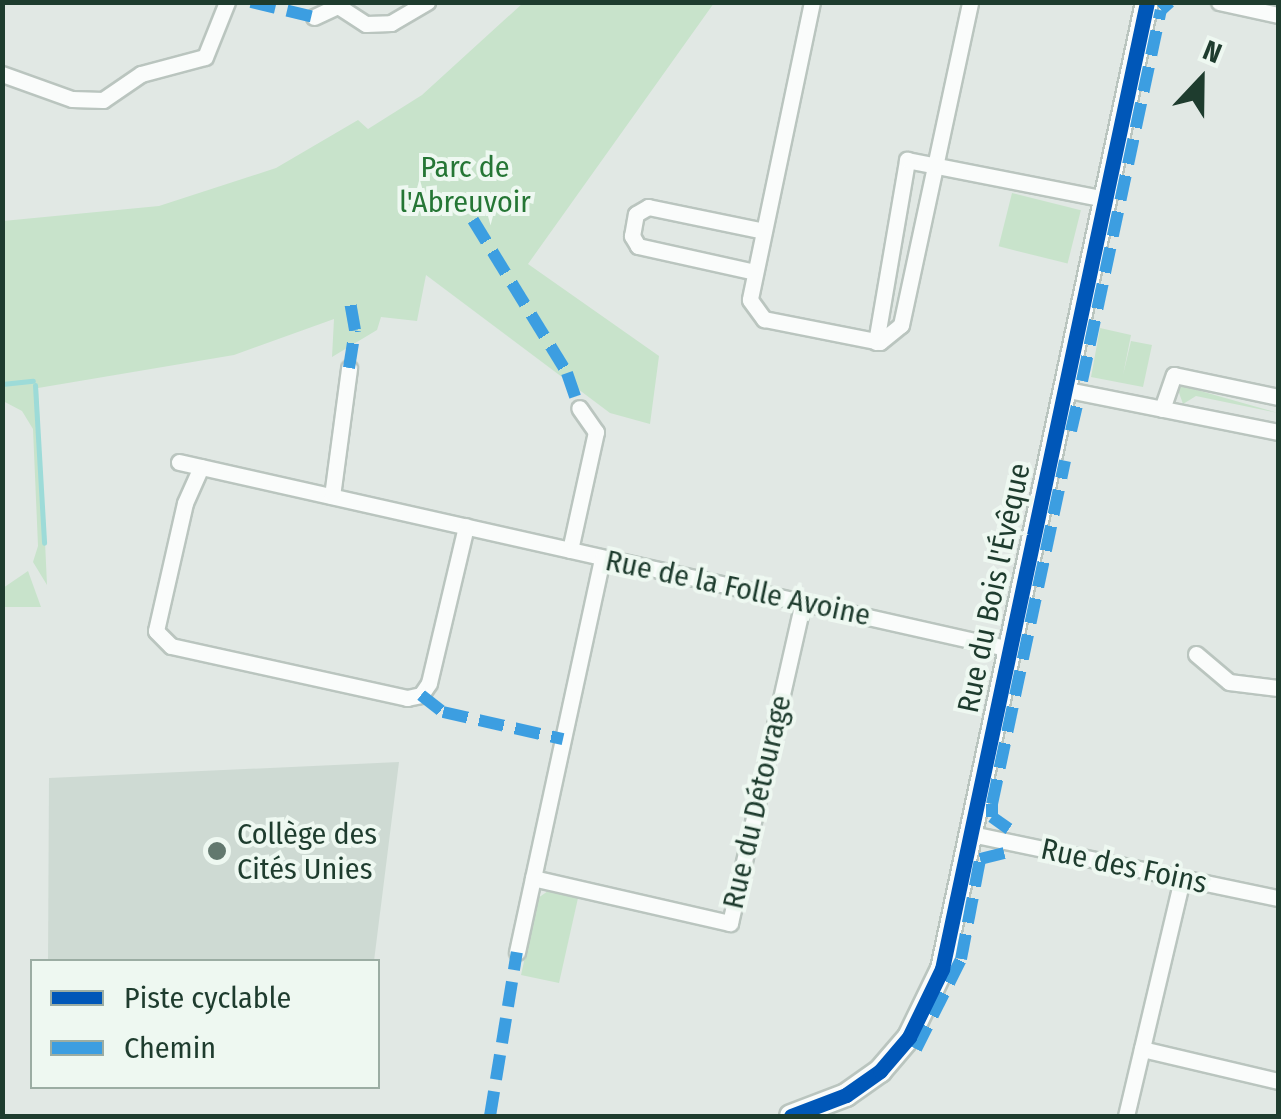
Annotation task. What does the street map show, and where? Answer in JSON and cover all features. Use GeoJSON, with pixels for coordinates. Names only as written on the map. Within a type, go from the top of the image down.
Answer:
{"type":"FeatureCollection","features":[{"type":"Feature","properties":{"kind":"street"},"geometry":{"type":"LineString","coordinates":[[2,74],[72,100],[102,100],[142,74],[205,57],[228,2]]}},
{"type":"Feature","properties":{"kind":"street"},"geometry":{"type":"LineString","coordinates":[[314,17],[338,6],[366,24],[391,24],[427,2]]}},
{"type":"Feature","properties":{"kind":"street"},"geometry":{"type":"LineString","coordinates":[[812,2],[750,300],[764,319],[876,342],[891,339],[901,325],[970,2]]}},
{"type":"Feature","properties":{"kind":"street","name":"Rue du Bois l'Évêque"},"geometry":{"type":"LineString","coordinates":[[791,1116],[846,1095],[880,1071],[909,1037],[942,968],[1147,2]]}},
{"type":"Feature","properties":{"kind":"street"},"geometry":{"type":"LineString","coordinates":[[1227,3],[1278,15]]}},
{"type":"Feature","properties":{"kind":"street"},"geometry":{"type":"LineString","coordinates":[[876,342],[907,160],[1106,199]]}},
{"type":"Feature","properties":{"kind":"street"},"geometry":{"type":"LineString","coordinates":[[756,272],[638,246],[632,236],[636,214],[648,208],[764,231]]}},
{"type":"Feature","properties":{"kind":"street"},"geometry":{"type":"LineString","coordinates":[[332,496],[349,368]]}},
{"type":"Feature","properties":{"kind":"street"},"geometry":{"type":"LineString","coordinates":[[1162,410],[1174,376],[1278,397]]}},
{"type":"Feature","properties":{"kind":"street"},"geometry":{"type":"LineString","coordinates":[[1063,389],[1278,432]]}},
{"type":"Feature","properties":{"kind":"street"},"geometry":{"type":"LineString","coordinates":[[570,550],[596,432],[579,408]]}},
{"type":"Feature","properties":{"kind":"street","name":"Rue de la Folle Avoine"},"geometry":{"type":"LineString","coordinates":[[179,462],[1010,649]]}},
{"type":"Feature","properties":{"kind":"street"},"geometry":{"type":"LineString","coordinates":[[201,467],[184,503],[156,631],[171,646],[406,698],[421,695],[466,526]]}},
{"type":"Feature","properties":{"kind":"street"},"geometry":{"type":"LineString","coordinates":[[517,952],[602,558]]}},
{"type":"Feature","properties":{"kind":"street","name":"Rue du Détourage"},"geometry":{"type":"LineString","coordinates":[[533,878],[730,923],[803,602]]}},
{"type":"Feature","properties":{"kind":"street"},"geometry":{"type":"LineString","coordinates":[[1196,654],[1229,682],[1278,688]]}},
{"type":"Feature","properties":{"kind":"street","name":"Rue des Foins"},"geometry":{"type":"LineString","coordinates":[[970,834],[1278,898]]}},
{"type":"Feature","properties":{"kind":"street"},"geometry":{"type":"LineString","coordinates":[[1126,1116],[1182,879]]}},
{"type":"Feature","properties":{"kind":"street"},"geometry":{"type":"LineString","coordinates":[[1142,1049],[1278,1081]]}},
{"type":"Feature","properties":{"kind":"shaded area","name":"Collège des Cités Unies"},"geometry":{"type":"Polygon","coordinates":[[[399,762],[374,959],[48,959],[49,778],[399,762]]]}},
{"type":"Feature","properties":{"kind":"green space","name":"Parc de l'Abreuvoir"},"geometry":{"type":"Polygon","coordinates":[[[523,3],[714,3],[528,264],[659,356],[650,424],[610,413],[426,275],[417,321],[381,317],[377,330],[332,357],[334,319],[234,355],[38,388],[47,585],[33,562],[38,546],[33,429],[22,411],[3,401],[3,221],[159,206],[276,168],[358,120],[368,129],[422,95],[523,3]]]}},
{"type":"Feature","properties":{"kind":"green space"},"geometry":{"type":"Polygon","coordinates":[[[1012,193],[1081,210],[1068,264],[999,246],[1012,193]]]}},
{"type":"Feature","properties":{"kind":"green space"},"geometry":{"type":"Polygon","coordinates":[[[1100,328],[1131,335],[1123,375],[1131,341],[1152,345],[1143,387],[1091,377],[1100,328]]]}},
{"type":"Feature","properties":{"kind":"green space"},"geometry":{"type":"Polygon","coordinates":[[[1190,383],[1190,388],[1278,413],[1196,396],[1183,404],[1177,387],[1190,383]]]}},
{"type":"Feature","properties":{"kind":"green space"},"geometry":{"type":"Polygon","coordinates":[[[28,571],[41,607],[3,607],[3,588],[28,571]]]}},
{"type":"Feature","properties":{"kind":"green space"},"geometry":{"type":"Polygon","coordinates":[[[548,891],[578,898],[559,983],[521,975],[538,898],[548,891]]]}},
{"type":"Feature","properties":{"kind":"waterway"},"geometry":{"type":"LineString","coordinates":[[2,384],[33,381]]}},
{"type":"Feature","properties":{"kind":"waterway"},"geometry":{"type":"LineString","coordinates":[[35,385],[44,543]]}},
{"type":"Feature","properties":{"kind":"marked path"},"geometry":{"type":"LineString","coordinates":[[251,2],[314,17]]}},
{"type":"Feature","properties":{"kind":"marked path"},"geometry":{"type":"LineString","coordinates":[[1082,381],[1161,10],[1170,2]]}},
{"type":"Feature","properties":{"kind":"marked path"},"geometry":{"type":"LineString","coordinates":[[473,220],[567,373],[579,408]]}},
{"type":"Feature","properties":{"kind":"marked path"},"geometry":{"type":"LineString","coordinates":[[349,297],[355,330],[349,368]]}},
{"type":"Feature","properties":{"kind":"marked path"},"geometry":{"type":"LineString","coordinates":[[1071,431],[1078,401]]}},
{"type":"Feature","properties":{"kind":"marked path"},"geometry":{"type":"LineString","coordinates":[[1009,829],[992,817],[992,804],[1065,461]]}},
{"type":"Feature","properties":{"kind":"marked path"},"geometry":{"type":"LineString","coordinates":[[421,695],[443,712],[563,739]]}},
{"type":"Feature","properties":{"kind":"marked path"},"geometry":{"type":"LineString","coordinates":[[916,1049],[961,959],[980,859],[1004,853]]}},
{"type":"Feature","properties":{"kind":"marked path"},"geometry":{"type":"LineString","coordinates":[[490,1116],[517,952]]}},
{"type":"Feature","properties":{"kind":"cycle path"},"geometry":{"type":"LineString","coordinates":[[791,1116],[846,1095],[880,1071],[909,1037],[942,969],[1147,2]]}},
{"type":"Feature","properties":{"kind":"place","name":"Collège des Cités Unies"},"geometry":{"type":"Point","coordinates":[217,851]}}]}
